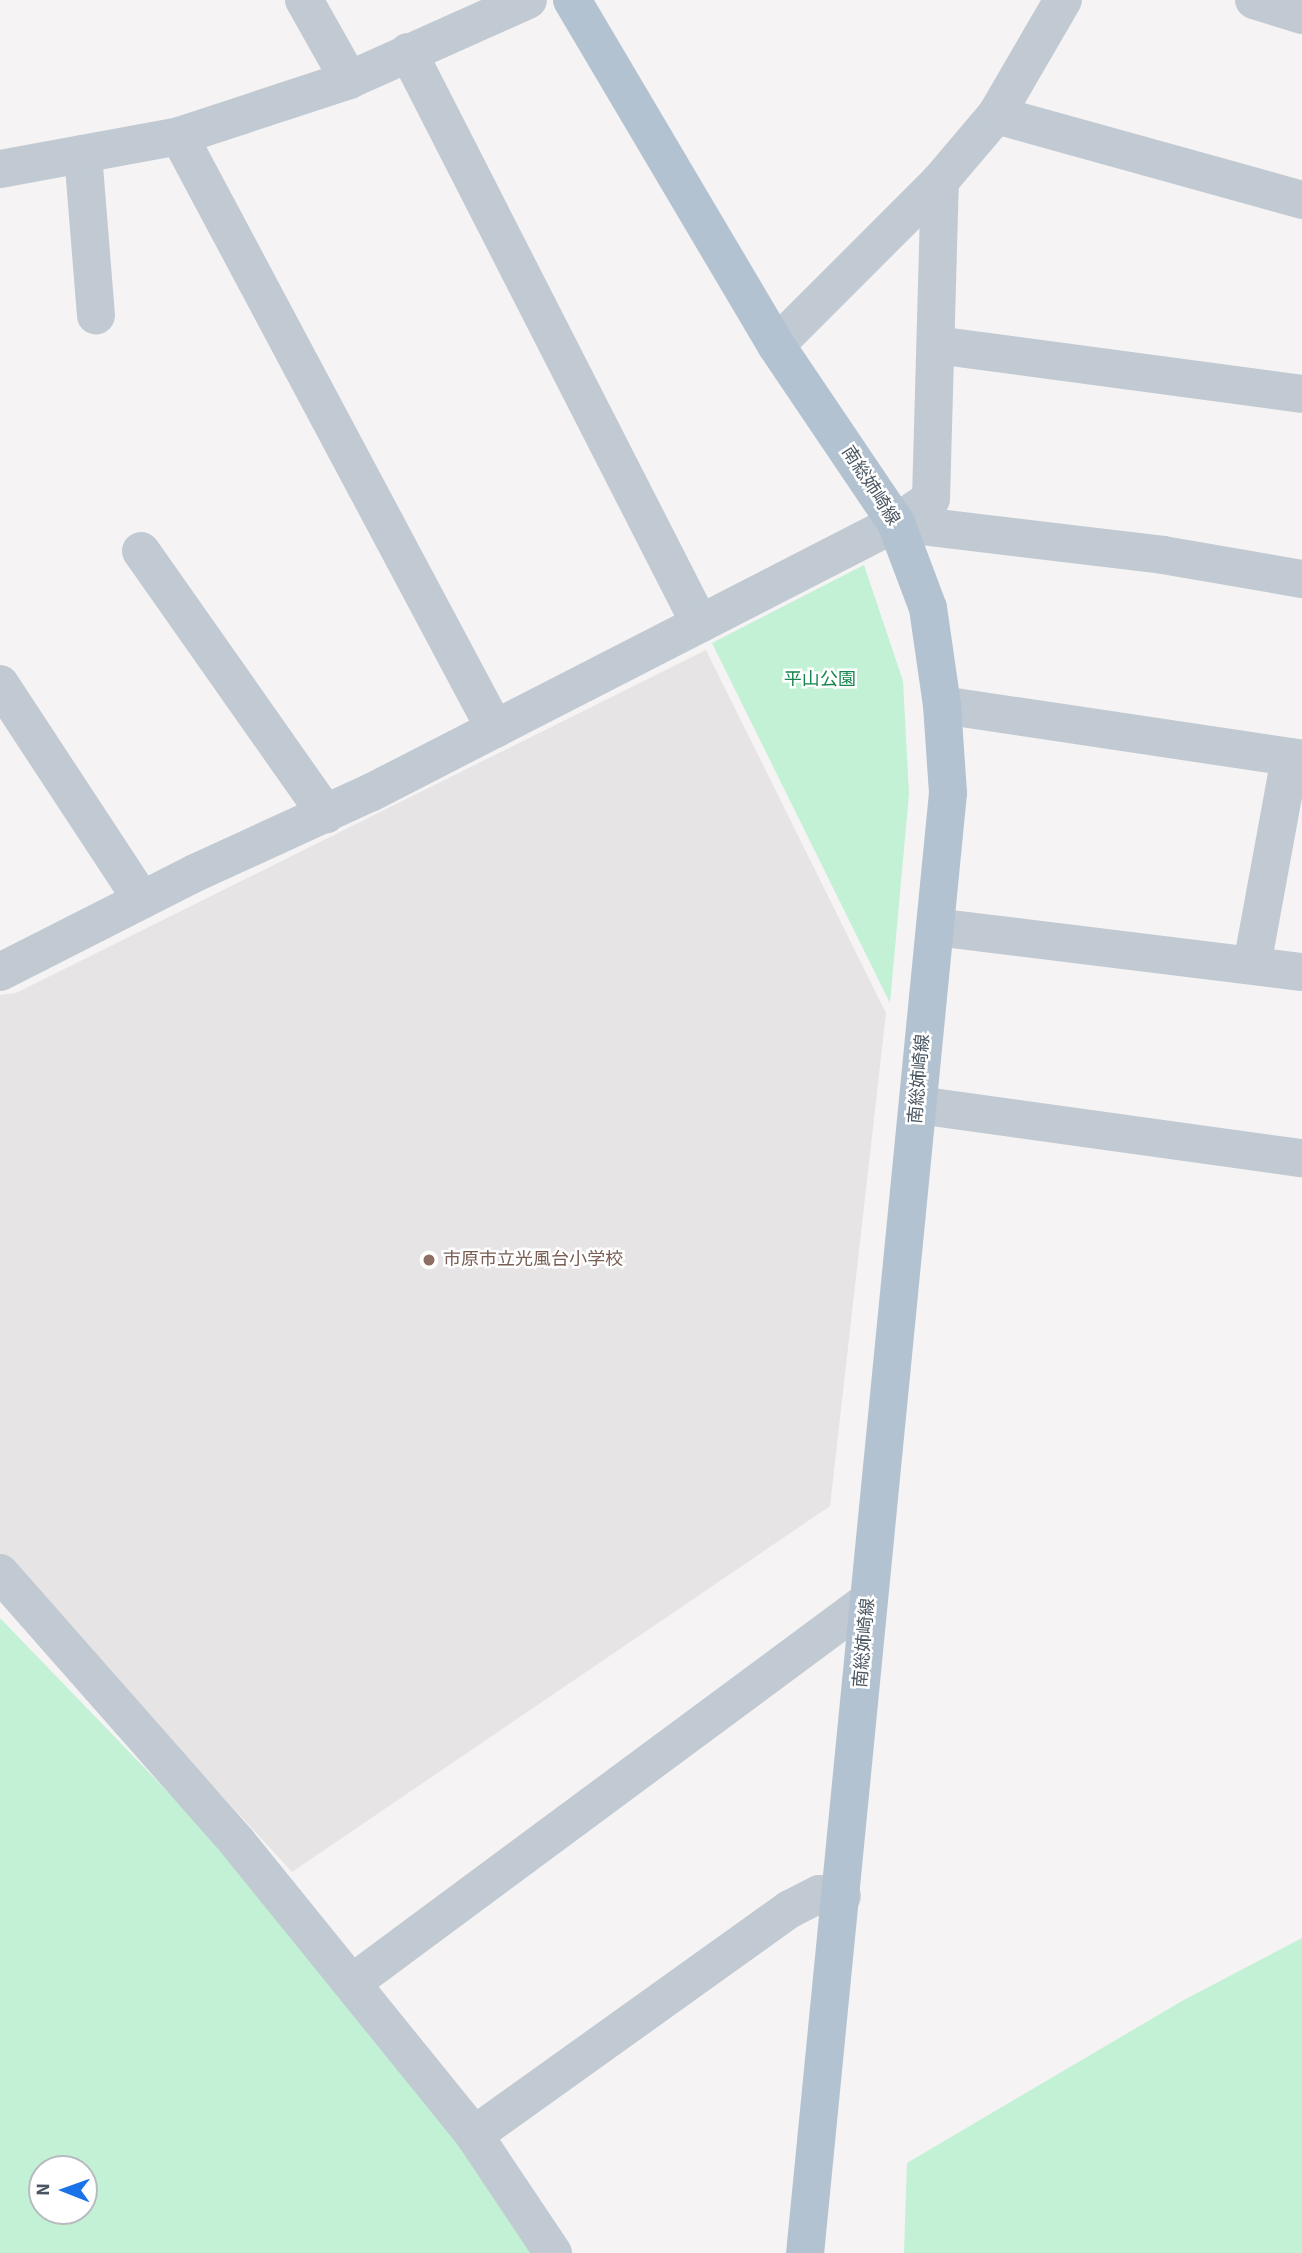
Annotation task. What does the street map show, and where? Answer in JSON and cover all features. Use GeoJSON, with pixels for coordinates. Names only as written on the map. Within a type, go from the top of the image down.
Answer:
{"type":"FeatureCollection","features":[{"type":"Feature","properties":{"kind":"main road","name":"南総姉崎線"},"geometry":{"type":"LineString","coordinates":[[572,0],[776,345],[896,523],[928,608],[942,705],[948,793],[805,2253]]}},
{"type":"Feature","properties":{"kind":"street"},"geometry":{"type":"LineString","coordinates":[[304,0],[349,80]]}},
{"type":"Feature","properties":{"kind":"street"},"geometry":{"type":"LineString","coordinates":[[0,170],[179,136],[349,80],[528,0]]}},
{"type":"Feature","properties":{"kind":"street"},"geometry":{"type":"LineString","coordinates":[[776,345],[940,181],[996,115],[1063,0]]}},
{"type":"Feature","properties":{"kind":"street"},"geometry":{"type":"LineString","coordinates":[[1255,0],[1302,15]]}},
{"type":"Feature","properties":{"kind":"street"},"geometry":{"type":"LineString","coordinates":[[408,52],[700,624]]}},
{"type":"Feature","properties":{"kind":"street"},"geometry":{"type":"LineString","coordinates":[[996,115],[1302,200]]}},
{"type":"Feature","properties":{"kind":"street"},"geometry":{"type":"LineString","coordinates":[[179,136],[495,729]]}},
{"type":"Feature","properties":{"kind":"street"},"geometry":{"type":"LineString","coordinates":[[83,154],[96,315]]}},
{"type":"Feature","properties":{"kind":"street"},"geometry":{"type":"LineString","coordinates":[[0,972],[495,729],[896,523],[931,499],[940,181]]}},
{"type":"Feature","properties":{"kind":"street"},"geometry":{"type":"LineString","coordinates":[[936,345],[1302,394]]}},
{"type":"Feature","properties":{"kind":"street"},"geometry":{"type":"LineString","coordinates":[[896,523],[1163,555],[1302,579]]}},
{"type":"Feature","properties":{"kind":"street"},"geometry":{"type":"LineString","coordinates":[[141,551],[326,814]]}},
{"type":"Feature","properties":{"kind":"street"},"geometry":{"type":"LineString","coordinates":[[0,684],[142,900]]}},
{"type":"Feature","properties":{"kind":"street"},"geometry":{"type":"LineString","coordinates":[[942,705],[1296,758],[1252,965]]}},
{"type":"Feature","properties":{"kind":"street"},"geometry":{"type":"LineString","coordinates":[[934,926],[1302,972]]}},
{"type":"Feature","properties":{"kind":"street"},"geometry":{"type":"LineString","coordinates":[[918,1105],[1302,1158]]}},
{"type":"Feature","properties":{"kind":"street"},"geometry":{"type":"LineString","coordinates":[[0,1573],[237,1842],[352,1983],[474,2134],[553,2253]]}},
{"type":"Feature","properties":{"kind":"street"},"geometry":{"type":"LineString","coordinates":[[352,1983],[869,1600]]}},
{"type":"Feature","properties":{"kind":"street"},"geometry":{"type":"LineString","coordinates":[[474,2134],[790,1909],[819,1894],[842,1896]]}},
{"type":"Feature","properties":{"kind":"shaded area","name":"市原市立光風台小学校"},"geometry":{"type":"Polygon","coordinates":[[[706,650],[886,1013],[830,1506],[292,1872],[0,1553],[0,995],[16,993],[706,650]]]}},
{"type":"Feature","properties":{"kind":"green space","name":"平山公園"},"geometry":{"type":"Polygon","coordinates":[[[864,565],[903,681],[909,794],[890,1003],[712,643],[864,565]]]}},
{"type":"Feature","properties":{"kind":"green space"},"geometry":{"type":"Polygon","coordinates":[[[0,1618],[352,1983],[533,2253],[0,2253],[0,1618]]]}},
{"type":"Feature","properties":{"kind":"green space"},"geometry":{"type":"Polygon","coordinates":[[[1302,1938],[1302,2253],[904,2253],[907,2163],[1182,2001],[1302,1938]]]}},
{"type":"Feature","properties":{"kind":"place","name":"市原市立光風台小学校"},"geometry":{"type":"Point","coordinates":[429,1260]}}]}
